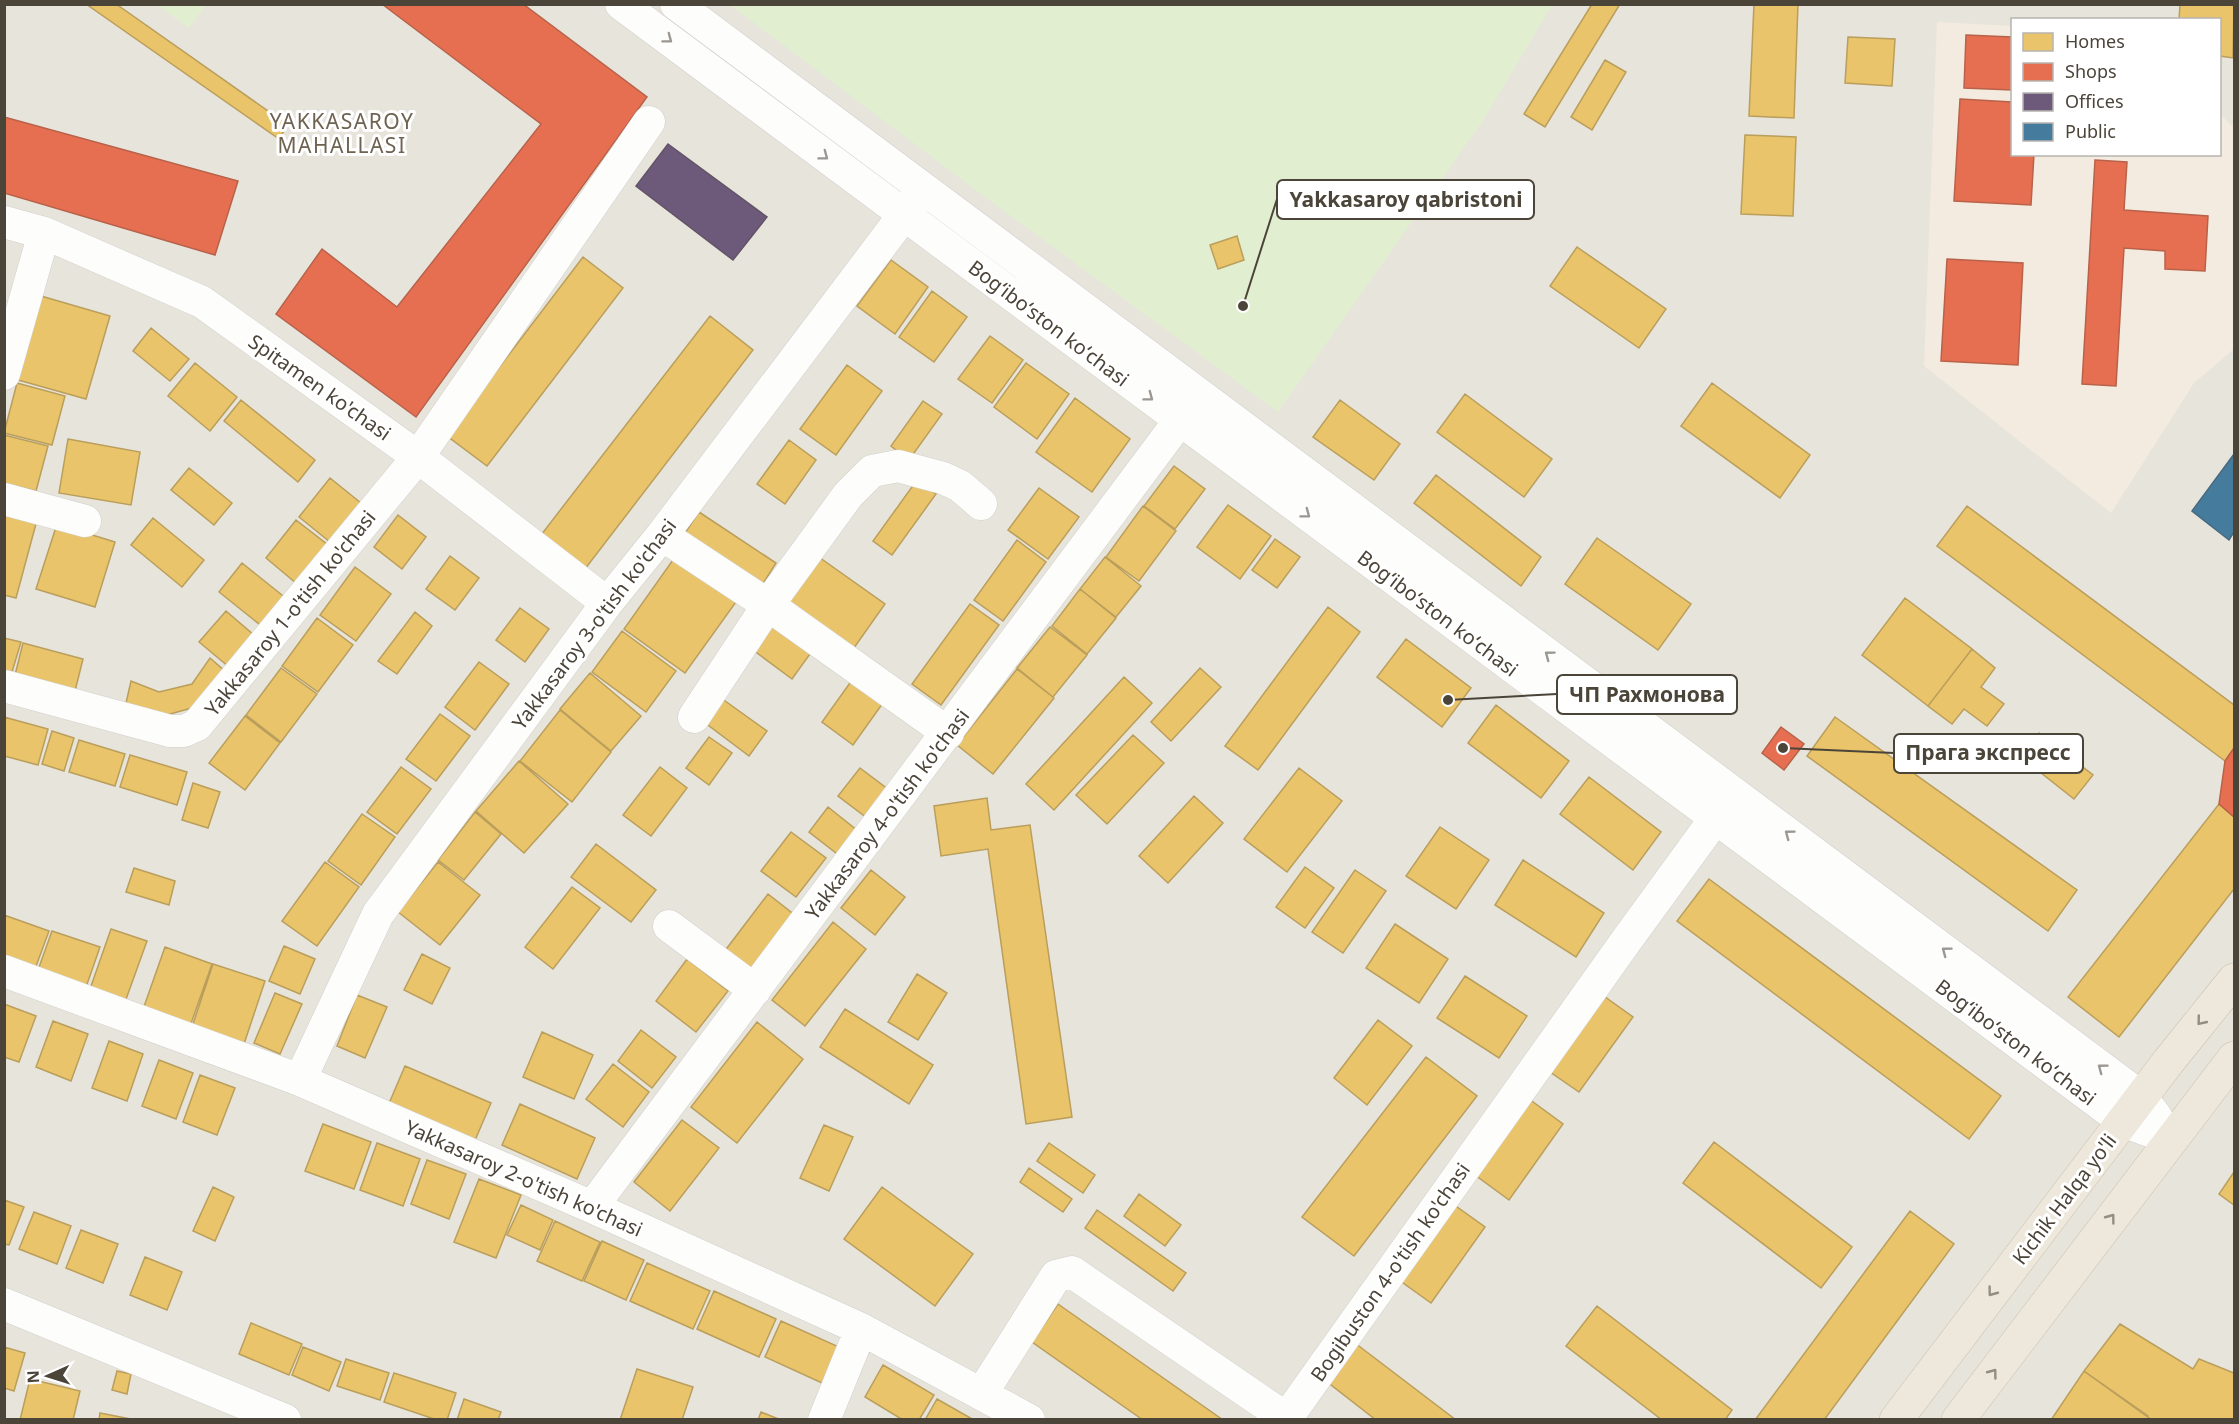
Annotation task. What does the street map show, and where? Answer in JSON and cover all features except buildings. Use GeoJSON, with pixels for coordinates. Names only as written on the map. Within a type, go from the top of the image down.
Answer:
{"type":"FeatureCollection","features":[{"type":"Feature","properties":{"kind":"highway","name":"Kichik Halqa yo'li"},"geometry":{"type":"LineString","coordinates":[[1896,1419],[2132,1109],[2235,980]]}},
{"type":"Feature","properties":{"kind":"highway"},"geometry":{"type":"LineString","coordinates":[[1958,1419],[2235,1058]]}},
{"type":"Feature","properties":{"kind":"street","name":"Bogʻiboʻston koʻchasi"},"geometry":{"type":"LineString","coordinates":[[621,4],[1716,819],[2132,1109]]}},
{"type":"Feature","properties":{"kind":"street","name":"Bogʻiboʻston koʻchasi"},"geometry":{"type":"LineString","coordinates":[[676,4],[1734,794],[2171,1139]]}},
{"type":"Feature","properties":{"kind":"street","name":"Yakkasaroy 1-o'tish ko'chasi"},"geometry":{"type":"LineString","coordinates":[[4,686],[170,731],[184,731],[197,725],[418,457],[649,122]]}},
{"type":"Feature","properties":{"kind":"street","name":"Yakkasaroy 3-o'tish ko'chasi"},"geometry":{"type":"LineString","coordinates":[[300,1080],[378,914],[607,603],[662,535],[924,189]]}},
{"type":"Feature","properties":{"kind":"street","name":"Spitamen ko'chasi"},"geometry":{"type":"LineString","coordinates":[[4,222],[45,233],[202,302],[418,457],[607,603]]}},
{"type":"Feature","properties":{"kind":"street"},"geometry":{"type":"LineString","coordinates":[[4,374],[45,233]]}},
{"type":"Feature","properties":{"kind":"street","name":"Yakkasaroy 4-o'tish ko'chasi"},"geometry":{"type":"LineString","coordinates":[[592,1207],[1180,420]]}},
{"type":"Feature","properties":{"kind":"street"},"geometry":{"type":"LineString","coordinates":[[694,717],[768,605],[848,495],[872,471],[898,466],[943,478],[960,486],[981,504]]}},
{"type":"Feature","properties":{"kind":"street"},"geometry":{"type":"LineString","coordinates":[[4,499],[85,521]]}},
{"type":"Feature","properties":{"kind":"street"},"geometry":{"type":"LineString","coordinates":[[662,535],[768,605],[948,733]]}},
{"type":"Feature","properties":{"kind":"street","name":"Bogibuston 4-o'tish ko'chasi"},"geometry":{"type":"LineString","coordinates":[[982,1393],[1056,1276],[1072,1272],[1270,1408],[1280,1413],[1291,1412],[1734,794]]}},
{"type":"Feature","properties":{"kind":"street"},"geometry":{"type":"LineString","coordinates":[[669,926],[755,990]]}},
{"type":"Feature","properties":{"kind":"street","name":"Yakkasaroy 2-o'tish ko'chasi"},"geometry":{"type":"LineString","coordinates":[[4,971],[300,1080],[592,1207],[861,1329],[1029,1419]]}},
{"type":"Feature","properties":{"kind":"street"},"geometry":{"type":"LineString","coordinates":[[4,1304],[285,1419]]}},
{"type":"Feature","properties":{"kind":"street"},"geometry":{"type":"LineString","coordinates":[[824,1419],[861,1329]]}},
{"type":"Feature","properties":{"kind":"shaded area","name":"YAKKASAROY MAHALLASI"},"geometry":{"type":"Polygon","coordinates":[[[5,5],[2234,5],[2234,1419],[5,1420],[5,5]]]}},
{"type":"Feature","properties":{"kind":"shaded area"},"geometry":{"type":"Polygon","coordinates":[[[1937,22],[2011,26],[2011,156],[2221,156],[2221,115],[2234,128],[2234,349],[2194,383],[2111,513],[1924,366],[1937,22]]]}},
{"type":"Feature","properties":{"kind":"green space"},"geometry":{"type":"Polygon","coordinates":[[[157,5],[206,5],[189,28],[157,5]]]}},
{"type":"Feature","properties":{"kind":"green space"},"geometry":{"type":"Polygon","coordinates":[[[730,5],[1552,5],[1482,122],[1278,412],[989,200],[730,5]]]}},
{"type":"Feature","properties":{"kind":"place","name":"Yakkasaroy qabristoni"},"geometry":{"type":"Point","coordinates":[1243,306]}},
{"type":"Feature","properties":{"kind":"place","name":"ЧП Рахмонова"},"geometry":{"type":"Point","coordinates":[1448,700]}},
{"type":"Feature","properties":{"kind":"place","name":"Прага экспресс"},"geometry":{"type":"Point","coordinates":[1783,748]}},
{"type":"Feature","properties":{"kind":"district","name":"YAKKASAROY MAHALLASI"},"geometry":{"type":"Point","coordinates":[342,133]}}]}
